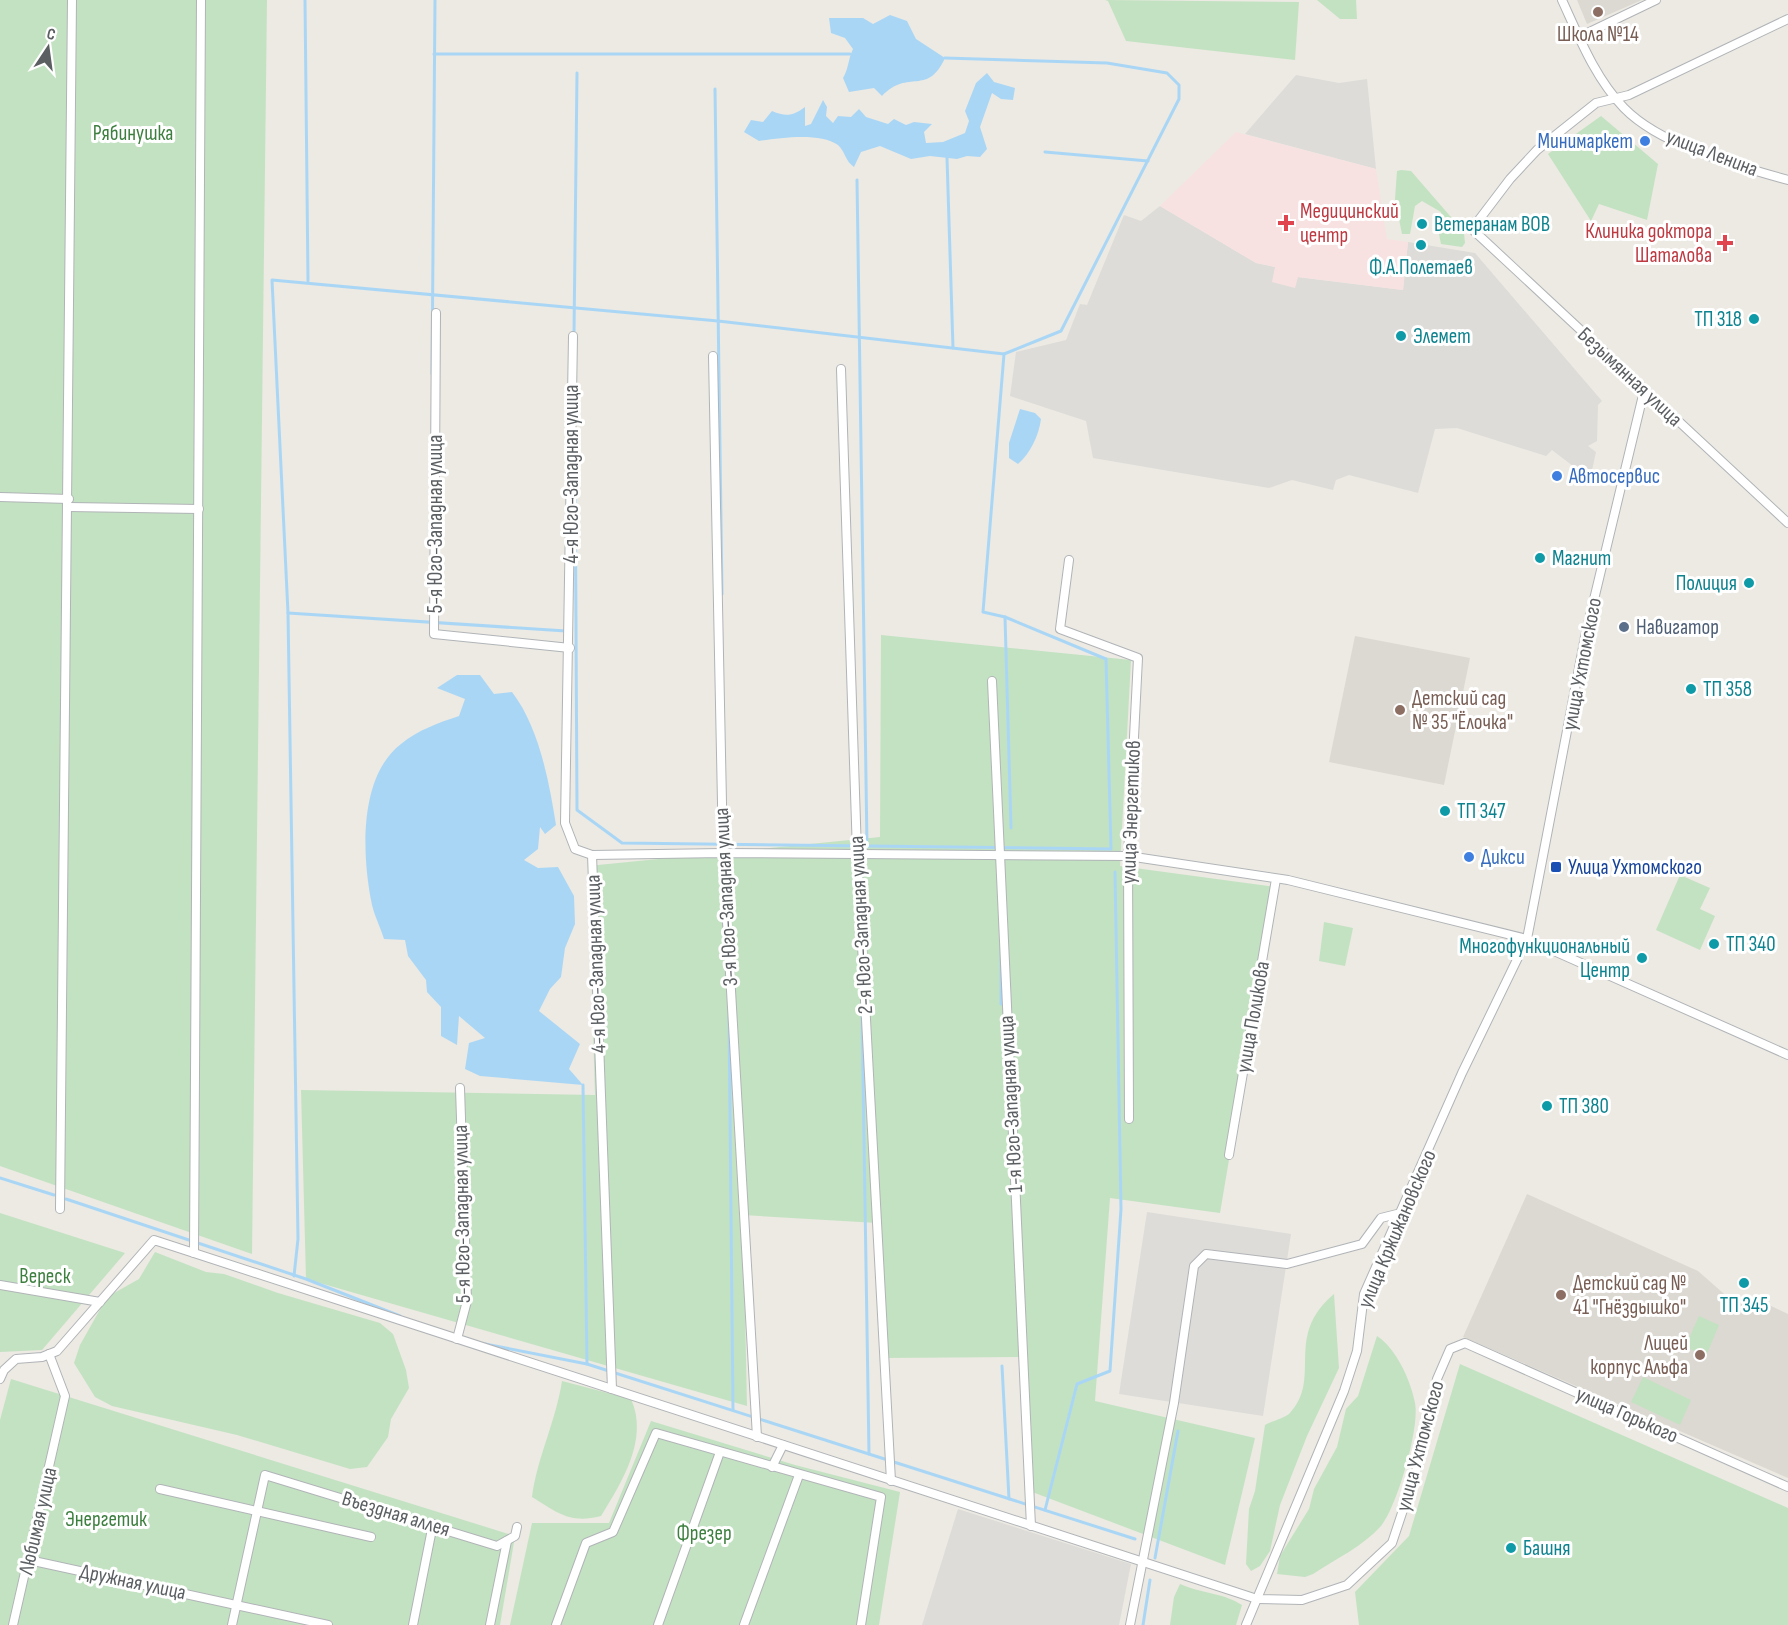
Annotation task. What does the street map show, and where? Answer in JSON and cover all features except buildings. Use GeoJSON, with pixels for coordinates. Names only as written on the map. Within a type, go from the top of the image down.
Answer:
{"type":"FeatureCollection","features":[{"type":"Feature","properties":{"kind":"street"},"geometry":{"type":"LineString","coordinates":[[60,1209],[69,503],[72,0]]}},
{"type":"Feature","properties":{"kind":"street"},"geometry":{"type":"LineString","coordinates":[[194,1253],[201,0]]}},
{"type":"Feature","properties":{"kind":"street","name":"улица Ленина"},"geometry":{"type":"LineString","coordinates":[[1562,0],[1596,71],[1626,110],[1670,139],[1729,162],[1788,180]]}},
{"type":"Feature","properties":{"kind":"street"},"geometry":{"type":"LineString","coordinates":[[1580,37],[1656,0]]}},
{"type":"Feature","properties":{"kind":"street"},"geometry":{"type":"LineString","coordinates":[[1616,99],[1629,95],[1788,19]]}},
{"type":"Feature","properties":{"kind":"street","name":"Безымянная улица"},"geometry":{"type":"LineString","coordinates":[[1616,99],[1596,102],[1537,150],[1510,179],[1472,229],[1788,523]]}},
{"type":"Feature","properties":{"kind":"street","name":"5-я Юго-Западная улица"},"geometry":{"type":"LineString","coordinates":[[436,313],[434,634],[570,648]]}},
{"type":"Feature","properties":{"kind":"street","name":"4-я Юго-Западная улица"},"geometry":{"type":"LineString","coordinates":[[573,336],[566,823],[575,849],[592,855],[612,1389]]}},
{"type":"Feature","properties":{"kind":"street","name":"3-я Юго-Западная улица"},"geometry":{"type":"LineString","coordinates":[[713,356],[723,853],[757,1437]]}},
{"type":"Feature","properties":{"kind":"street","name":"2-я Юго-Западная улица"},"geometry":{"type":"LineString","coordinates":[[842,369],[856,853],[891,1481]]}},
{"type":"Feature","properties":{"kind":"street","name":"улица Ухтомского"},"geometry":{"type":"LineString","coordinates":[[1527,939],[1586,637],[1644,391]]}},
{"type":"Feature","properties":{"kind":"street"},"geometry":{"type":"LineString","coordinates":[[0,496],[69,503],[199,509]]}},
{"type":"Feature","properties":{"kind":"street","name":"улица Энергетиков"},"geometry":{"type":"LineString","coordinates":[[1070,560],[1060,629],[1138,658],[1128,856],[1129,1119]]}},
{"type":"Feature","properties":{"kind":"street","name":"1-я Юго-Западная улица"},"geometry":{"type":"LineString","coordinates":[[992,681],[1031,1526]]}},
{"type":"Feature","properties":{"kind":"street"},"geometry":{"type":"LineString","coordinates":[[592,855],[856,853],[1128,856],[1276,879],[1527,939],[1788,1055]]}},
{"type":"Feature","properties":{"kind":"street","name":"улица Поликова"},"geometry":{"type":"LineString","coordinates":[[1229,1155],[1276,879]]}},
{"type":"Feature","properties":{"kind":"street","name":"улица Кржижановского"},"geometry":{"type":"LineString","coordinates":[[1246,1625],[1344,1391],[1357,1351],[1364,1294],[1462,1073],[1527,939]]}},
{"type":"Feature","properties":{"kind":"street","name":"5-я Юго-Западная улица"},"geometry":{"type":"LineString","coordinates":[[457,1339],[467,1301],[460,1088]]}},
{"type":"Feature","properties":{"kind":"street"},"geometry":{"type":"LineString","coordinates":[[1130,1625],[1174,1402],[1194,1266],[1206,1254],[1287,1264],[1362,1244],[1381,1218],[1401,1213]]}},
{"type":"Feature","properties":{"kind":"street","name":"улица Ухтомского"},"geometry":{"type":"LineString","coordinates":[[100,1302],[154,1240],[1257,1599],[1302,1600],[1347,1585],[1392,1543],[1420,1459],[1437,1379],[1450,1349],[1462,1344]]}},
{"type":"Feature","properties":{"kind":"street"},"geometry":{"type":"LineString","coordinates":[[0,1285],[100,1302]]}},
{"type":"Feature","properties":{"kind":"street"},"geometry":{"type":"LineString","coordinates":[[0,1379],[4,1370],[16,1359],[57,1351],[100,1302]]}},
{"type":"Feature","properties":{"kind":"street","name":"улица Горького"},"geometry":{"type":"LineString","coordinates":[[1462,1344],[1788,1488]]}},
{"type":"Feature","properties":{"kind":"street","name":"Любимая улица"},"geometry":{"type":"LineString","coordinates":[[14,1625],[65,1396],[49,1354]]}},
{"type":"Feature","properties":{"kind":"street"},"geometry":{"type":"LineString","coordinates":[[556,1625],[586,1543],[613,1532],[656,1433],[881,1497],[861,1625]]}},
{"type":"Feature","properties":{"kind":"street"},"geometry":{"type":"LineString","coordinates":[[772,1467],[783,1445]]}},
{"type":"Feature","properties":{"kind":"street"},"geometry":{"type":"LineString","coordinates":[[658,1625],[720,1452]]}},
{"type":"Feature","properties":{"kind":"street"},"geometry":{"type":"LineString","coordinates":[[744,1625],[799,1474]]}},
{"type":"Feature","properties":{"kind":"street","name":"Въездная аллея"},"geometry":{"type":"LineString","coordinates":[[257,1512],[265,1475],[433,1524],[497,1546],[507,1541]]}},
{"type":"Feature","properties":{"kind":"street"},"geometry":{"type":"LineString","coordinates":[[160,1489],[371,1537]]}},
{"type":"Feature","properties":{"kind":"street"},"geometry":{"type":"LineString","coordinates":[[232,1625],[257,1512]]}},
{"type":"Feature","properties":{"kind":"street"},"geometry":{"type":"LineString","coordinates":[[413,1625],[433,1524]]}},
{"type":"Feature","properties":{"kind":"street"},"geometry":{"type":"LineString","coordinates":[[490,1625],[507,1541],[515,1536],[517,1527]]}},
{"type":"Feature","properties":{"kind":"street","name":"Дружная улица"},"geometry":{"type":"LineString","coordinates":[[29,1560],[328,1625]]}},
{"type":"Feature","properties":{"kind":"shaded area","name":"Школа №14"},"geometry":{"type":"Polygon","coordinates":[[[1577,0],[1642,0],[1587,24],[1577,0]]]}},
{"type":"Feature","properties":{"kind":"shaded area"},"geometry":{"type":"Polygon","coordinates":[[[1296,75],[1339,83],[1367,79],[1376,169],[1245,134],[1296,75]]]}},
{"type":"Feature","properties":{"kind":"shaded area","name":"Медицинский центр"},"geometry":{"type":"Polygon","coordinates":[[[1236,132],[1376,169],[1387,239],[1408,242],[1403,290],[1298,277],[1295,288],[1272,282],[1275,267],[1256,263],[1160,206],[1236,132]]]}},
{"type":"Feature","properties":{"kind":"shaded area"},"geometry":{"type":"Polygon","coordinates":[[[1160,206],[1256,263],[1275,267],[1294,287],[1297,277],[1403,290],[1408,242],[1475,253],[1602,401],[1598,405],[1597,441],[1588,446],[1596,452],[1590,479],[1552,450],[1546,456],[1457,428],[1435,429],[1418,493],[1349,475],[1336,480],[1333,490],[1292,480],[1269,488],[1093,458],[1086,421],[1010,396],[1016,352],[1066,340],[1080,304],[1087,305],[1124,215],[1141,221],[1160,206]]]}},
{"type":"Feature","properties":{"kind":"shaded area","name":"Детский сад № 35 \"Ёлочка\""},"geometry":{"type":"Polygon","coordinates":[[[1355,636],[1470,658],[1444,785],[1329,762],[1355,636]]]}},
{"type":"Feature","properties":{"kind":"shaded area"},"geometry":{"type":"Polygon","coordinates":[[[1527,1194],[1698,1271],[1731,1300],[1767,1304],[1788,1314],[1788,1478],[1463,1337],[1527,1194]]]}},
{"type":"Feature","properties":{"kind":"shaded area"},"geometry":{"type":"Polygon","coordinates":[[[1147,1212],[1291,1234],[1263,1416],[1119,1394],[1147,1212]]]}},
{"type":"Feature","properties":{"kind":"shaded area"},"geometry":{"type":"Polygon","coordinates":[[[958,1509],[1131,1564],[1119,1625],[922,1625],[958,1509]]]}},
{"type":"Feature","properties":{"kind":"green space","name":"Рябинушка"},"geometry":{"type":"Polygon","coordinates":[[[0,0],[267,0],[252,1254],[0,1166],[0,0]]]}},
{"type":"Feature","properties":{"kind":"green space"},"geometry":{"type":"Polygon","coordinates":[[[1105,0],[1299,2],[1295,60],[1126,41],[1108,1],[1105,0]]]}},
{"type":"Feature","properties":{"kind":"green space"},"geometry":{"type":"Polygon","coordinates":[[[1317,0],[1356,0],[1357,19],[1340,19],[1317,0]]]}},
{"type":"Feature","properties":{"kind":"green space"},"geometry":{"type":"Polygon","coordinates":[[[1601,116],[1658,164],[1647,220],[1599,204],[1591,221],[1548,154],[1601,116]]]}},
{"type":"Feature","properties":{"kind":"green space"},"geometry":{"type":"Polygon","coordinates":[[[1397,171],[1411,171],[1450,216],[1463,224],[1465,243],[1462,247],[1441,244],[1439,234],[1441,212],[1422,201],[1415,206],[1410,234],[1402,234],[1395,199],[1397,171]]]}},
{"type":"Feature","properties":{"kind":"green space"},"geometry":{"type":"Polygon","coordinates":[[[881,635],[1131,660],[1120,866],[1275,887],[1220,1213],[1110,1198],[1095,1401],[1255,1438],[1225,1565],[1027,1490],[1019,1357],[883,1358],[877,1223],[743,1215],[747,1406],[306,1279],[301,1090],[595,1095],[588,866],[880,837],[881,635]]]}},
{"type":"Feature","properties":{"kind":"green space"},"geometry":{"type":"Polygon","coordinates":[[[1680,875],[1710,888],[1700,909],[1715,916],[1700,950],[1656,930],[1680,875]]]}},
{"type":"Feature","properties":{"kind":"green space"},"geometry":{"type":"Polygon","coordinates":[[[1324,922],[1353,928],[1345,966],[1319,961],[1324,922]]]}},
{"type":"Feature","properties":{"kind":"green space","name":"Вереск"},"geometry":{"type":"Polygon","coordinates":[[[0,1213],[125,1253],[42,1350],[0,1352],[0,1213]]]}},
{"type":"Feature","properties":{"kind":"green space"},"geometry":{"type":"Polygon","coordinates":[[[155,1252],[206,1272],[224,1274],[278,1293],[380,1323],[393,1334],[406,1370],[409,1388],[391,1419],[388,1437],[367,1467],[350,1469],[237,1435],[112,1406],[95,1397],[74,1363],[80,1345],[107,1297],[139,1279],[155,1252]]]}},
{"type":"Feature","properties":{"kind":"green space"},"geometry":{"type":"Polygon","coordinates":[[[1334,1294],[1339,1368],[1307,1436],[1280,1505],[1270,1551],[1260,1566],[1251,1571],[1246,1564],[1249,1509],[1255,1491],[1265,1425],[1288,1415],[1299,1399],[1304,1385],[1306,1341],[1310,1326],[1319,1310],[1334,1294]]]}},
{"type":"Feature","properties":{"kind":"green space"},"geometry":{"type":"Polygon","coordinates":[[[1699,1316],[1719,1325],[1706,1356],[1685,1347],[1699,1316]]]}},
{"type":"Feature","properties":{"kind":"green space"},"geometry":{"type":"Polygon","coordinates":[[[1377,1336],[1390,1348],[1402,1366],[1415,1403],[1416,1415],[1411,1448],[1394,1502],[1381,1526],[1349,1552],[1305,1577],[1277,1574],[1280,1556],[1309,1509],[1314,1489],[1337,1447],[1346,1409],[1358,1396],[1377,1336]]]}},
{"type":"Feature","properties":{"kind":"green space"},"geometry":{"type":"Polygon","coordinates":[[[1460,1364],[1788,1508],[1788,1625],[1359,1625],[1355,1592],[1409,1536],[1460,1364]]]}},
{"type":"Feature","properties":{"kind":"green space"},"geometry":{"type":"Polygon","coordinates":[[[1643,1377],[1691,1400],[1680,1425],[1631,1402],[1643,1377]]]}},
{"type":"Feature","properties":{"kind":"green space","name":"Энергетик"},"geometry":{"type":"Polygon","coordinates":[[[11,1379],[515,1536],[500,1625],[0,1625],[0,1420],[11,1379]]]}},
{"type":"Feature","properties":{"kind":"green space"},"geometry":{"type":"Polygon","coordinates":[[[562,1381],[631,1399],[636,1414],[637,1429],[631,1460],[601,1516],[572,1518],[532,1497],[534,1482],[562,1381]]]}},
{"type":"Feature","properties":{"kind":"green space","name":"Фрезер"},"geometry":{"type":"Polygon","coordinates":[[[651,1421],[795,1465],[900,1492],[879,1625],[510,1625],[532,1523],[609,1523],[651,1421]]]}},
{"type":"Feature","properties":{"kind":"green space"},"geometry":{"type":"Polygon","coordinates":[[[1180,1584],[1228,1598],[1242,1605],[1236,1625],[1170,1625],[1174,1597],[1180,1584]]]}},
{"type":"Feature","properties":{"kind":"water"},"geometry":{"type":"Polygon","coordinates":[[[890,15],[907,21],[916,39],[945,58],[938,70],[931,76],[924,80],[901,84],[882,96],[874,88],[849,92],[843,78],[853,49],[845,38],[831,33],[829,18],[863,18],[873,24],[890,15]]]}},
{"type":"Feature","properties":{"kind":"water"},"geometry":{"type":"Polygon","coordinates":[[[987,73],[994,82],[1015,88],[1013,100],[1001,99],[992,93],[980,127],[987,149],[980,157],[967,156],[957,159],[930,156],[911,159],[880,146],[861,152],[854,167],[838,145],[821,138],[800,137],[759,141],[744,132],[751,120],[763,122],[772,111],[789,115],[805,107],[805,126],[811,124],[823,100],[827,107],[826,116],[833,123],[838,116],[851,117],[859,109],[866,117],[888,124],[894,119],[906,125],[914,122],[932,124],[924,132],[926,143],[943,142],[965,133],[969,121],[965,111],[976,83],[987,73]]]}},
{"type":"Feature","properties":{"kind":"water"},"geometry":{"type":"Polygon","coordinates":[[[1020,409],[1035,413],[1041,419],[1033,444],[1018,464],[1009,458],[1009,443],[1020,409]]]}},
{"type":"Feature","properties":{"kind":"water"},"geometry":{"type":"Polygon","coordinates":[[[457,675],[480,675],[494,694],[512,692],[536,738],[556,825],[545,834],[540,827],[538,849],[524,860],[538,868],[558,867],[574,896],[575,924],[565,948],[561,977],[550,989],[539,1011],[580,1044],[569,1069],[583,1085],[480,1076],[465,1069],[469,1043],[485,1038],[459,1016],[457,1045],[441,1036],[441,1007],[427,992],[426,980],[408,956],[405,940],[384,939],[373,910],[365,838],[371,795],[377,775],[387,758],[401,744],[428,727],[459,716],[465,699],[437,688],[457,675]]]}},
{"type":"Feature","properties":{"kind":"waterway"},"geometry":{"type":"LineString","coordinates":[[305,0],[308,281]]}},
{"type":"Feature","properties":{"kind":"waterway"},"geometry":{"type":"LineString","coordinates":[[432,374],[435,0]]}},
{"type":"Feature","properties":{"kind":"waterway"},"geometry":{"type":"LineString","coordinates":[[434,54],[850,54]]}},
{"type":"Feature","properties":{"kind":"waterway"},"geometry":{"type":"LineString","coordinates":[[294,1276],[298,1239],[288,613],[272,280],[718,321],[1004,354],[1061,331],[1179,99],[1179,85],[1167,73],[1107,63],[945,58]]}},
{"type":"Feature","properties":{"kind":"waterway"},"geometry":{"type":"LineString","coordinates":[[574,334],[577,73]]}},
{"type":"Feature","properties":{"kind":"waterway"},"geometry":{"type":"LineString","coordinates":[[715,89],[722,594]]}},
{"type":"Feature","properties":{"kind":"waterway"},"geometry":{"type":"LineString","coordinates":[[1045,152],[1148,161]]}},
{"type":"Feature","properties":{"kind":"waterway"},"geometry":{"type":"LineString","coordinates":[[947,158],[953,348]]}},
{"type":"Feature","properties":{"kind":"waterway"},"geometry":{"type":"LineString","coordinates":[[857,180],[867,846]]}},
{"type":"Feature","properties":{"kind":"waterway"},"geometry":{"type":"LineString","coordinates":[[575,443],[577,810],[622,843],[1111,849],[1106,659],[1005,617],[983,612],[1004,354]]}},
{"type":"Feature","properties":{"kind":"waterway"},"geometry":{"type":"LineString","coordinates":[[288,613],[566,631]]}},
{"type":"Feature","properties":{"kind":"waterway"},"geometry":{"type":"LineString","coordinates":[[1005,617],[1011,828]]}},
{"type":"Feature","properties":{"kind":"waterway"},"geometry":{"type":"LineString","coordinates":[[1045,1510],[1077,1384],[1110,1371],[1121,1209],[1115,872]]}},
{"type":"Feature","properties":{"kind":"waterway"},"geometry":{"type":"LineString","coordinates":[[1001,949],[1001,1004]]}},
{"type":"Feature","properties":{"kind":"waterway"},"geometry":{"type":"LineString","coordinates":[[862,1014],[869,1454]]}},
{"type":"Feature","properties":{"kind":"waterway"},"geometry":{"type":"LineString","coordinates":[[729,1016],[733,1410]]}},
{"type":"Feature","properties":{"kind":"waterway"},"geometry":{"type":"LineString","coordinates":[[583,1085],[587,1364]]}},
{"type":"Feature","properties":{"kind":"waterway"},"geometry":{"type":"LineString","coordinates":[[0,1178],[54,1195]]}},
{"type":"Feature","properties":{"kind":"waterway"},"geometry":{"type":"LineString","coordinates":[[66,1199],[306,1279],[400,1316]]}},
{"type":"Feature","properties":{"kind":"waterway"},"geometry":{"type":"LineString","coordinates":[[485,1344],[587,1364],[1135,1539]]}},
{"type":"Feature","properties":{"kind":"waterway"},"geometry":{"type":"LineString","coordinates":[[1002,1366],[1009,1499]]}},
{"type":"Feature","properties":{"kind":"waterway"},"geometry":{"type":"LineString","coordinates":[[1155,1558],[1178,1431]]}},
{"type":"Feature","properties":{"kind":"waterway"},"geometry":{"type":"LineString","coordinates":[[1143,1625],[1150,1580]]}},
{"type":"Feature","properties":{"kind":"place","name":"Школа №14"},"geometry":{"type":"Point","coordinates":[1598,12]}},
{"type":"Feature","properties":{"kind":"place","name":"Минимаркет"},"geometry":{"type":"Point","coordinates":[1645,141]}},
{"type":"Feature","properties":{"kind":"place","name":"Медицинский центр"},"geometry":{"type":"Point","coordinates":[1286,223]}},
{"type":"Feature","properties":{"kind":"place","name":"Ветеранам ВОВ"},"geometry":{"type":"Point","coordinates":[1422,224]}},
{"type":"Feature","properties":{"kind":"place","name":"Клиника доктора Шаталова"},"geometry":{"type":"Point","coordinates":[1725,243]}},
{"type":"Feature","properties":{"kind":"place","name":"Ф.А.Полетаев"},"geometry":{"type":"Point","coordinates":[1421,245]}},
{"type":"Feature","properties":{"kind":"place","name":"ТП 318"},"geometry":{"type":"Point","coordinates":[1754,319]}},
{"type":"Feature","properties":{"kind":"place","name":"Элемет"},"geometry":{"type":"Point","coordinates":[1401,336]}},
{"type":"Feature","properties":{"kind":"place","name":"Автосервис"},"geometry":{"type":"Point","coordinates":[1557,476]}},
{"type":"Feature","properties":{"kind":"place","name":"Магнит"},"geometry":{"type":"Point","coordinates":[1540,558]}},
{"type":"Feature","properties":{"kind":"place","name":"Полиция"},"geometry":{"type":"Point","coordinates":[1749,583]}},
{"type":"Feature","properties":{"kind":"place","name":"Навигатор"},"geometry":{"type":"Point","coordinates":[1624,627]}},
{"type":"Feature","properties":{"kind":"place","name":"ТП 358"},"geometry":{"type":"Point","coordinates":[1691,689]}},
{"type":"Feature","properties":{"kind":"place","name":"Детский сад № 35 \"Ёлочка\""},"geometry":{"type":"Point","coordinates":[1400,710]}},
{"type":"Feature","properties":{"kind":"place","name":"ТП 347"},"geometry":{"type":"Point","coordinates":[1445,811]}},
{"type":"Feature","properties":{"kind":"place","name":"Дикси"},"geometry":{"type":"Point","coordinates":[1469,857]}},
{"type":"Feature","properties":{"kind":"place","name":"Улица Ухтомского"},"geometry":{"type":"Point","coordinates":[1556,867]}},
{"type":"Feature","properties":{"kind":"place","name":"ТП 340"},"geometry":{"type":"Point","coordinates":[1714,944]}},
{"type":"Feature","properties":{"kind":"place","name":"Многофункциональный Центр"},"geometry":{"type":"Point","coordinates":[1642,958]}},
{"type":"Feature","properties":{"kind":"place","name":"ТП 380"},"geometry":{"type":"Point","coordinates":[1547,1106]}},
{"type":"Feature","properties":{"kind":"place","name":"ТП 345"},"geometry":{"type":"Point","coordinates":[1744,1283]}},
{"type":"Feature","properties":{"kind":"place","name":"Детский сад № 41 \"Гнёздышко\""},"geometry":{"type":"Point","coordinates":[1561,1295]}},
{"type":"Feature","properties":{"kind":"place","name":"Лицей корпус Альфа"},"geometry":{"type":"Point","coordinates":[1700,1355]}},
{"type":"Feature","properties":{"kind":"place","name":"Башня"},"geometry":{"type":"Point","coordinates":[1511,1548]}}]}
